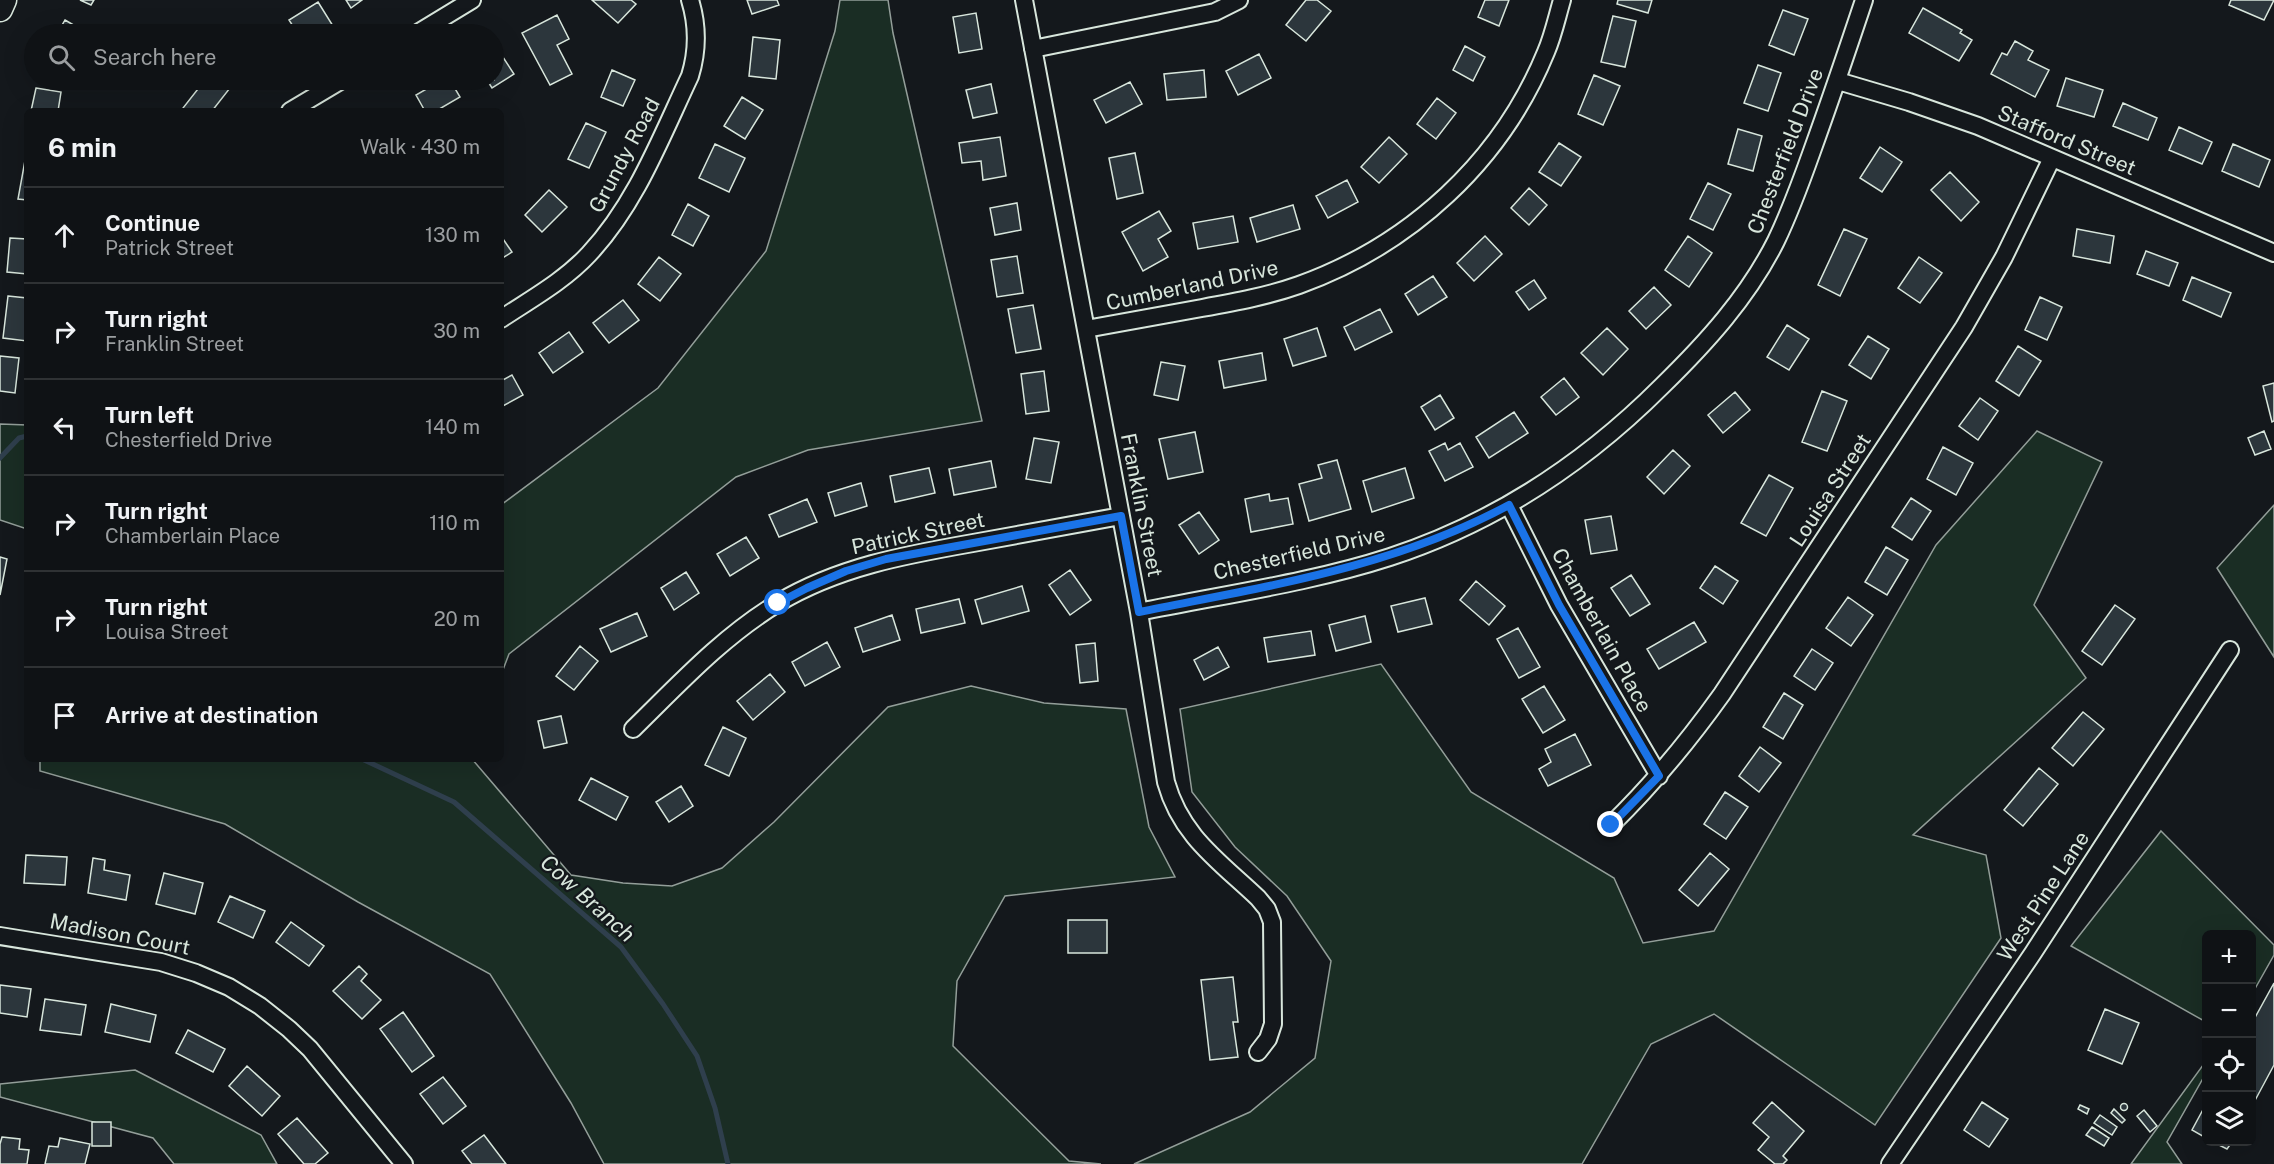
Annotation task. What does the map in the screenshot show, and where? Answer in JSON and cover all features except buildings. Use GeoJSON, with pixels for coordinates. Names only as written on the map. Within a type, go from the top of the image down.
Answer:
{"type":"FeatureCollection","features":[{"type":"Feature","properties":{"kind":"street"},"geometry":{"type":"LineString","coordinates":[[0,9],[4,0]]}},
{"type":"Feature","properties":{"kind":"street"},"geometry":{"type":"LineString","coordinates":[[432,24],[472,0]]}},
{"type":"Feature","properties":{"kind":"street","name":"Grundy Road"},"geometry":{"type":"LineString","coordinates":[[504,317],[562,279],[588,255],[612,229],[631,199],[690,76],[695,59],[697,38],[695,16],[690,0]]}},
{"type":"Feature","properties":{"kind":"street","name":"Franklin Street"},"geometry":{"type":"LineString","coordinates":[[1024,0],[1139,612],[1164,771],[1171,800],[1181,820],[1195,839],[1258,897],[1267,909],[1272,922],[1273,1024],[1268,1039],[1258,1052]]}},
{"type":"Feature","properties":{"kind":"street"},"geometry":{"type":"LineString","coordinates":[[1033,49],[1215,12],[1239,0]]}},
{"type":"Feature","properties":{"kind":"street","name":"Cumberland Drive"},"geometry":{"type":"LineString","coordinates":[[1086,329],[1256,298],[1298,285],[1339,269],[1368,254],[1414,224],[1447,196],[1497,140],[1546,52],[1562,0]]}},
{"type":"Feature","properties":{"kind":"street","name":"Chesterfield Drive"},"geometry":{"type":"LineString","coordinates":[[1139,612],[1336,572],[1443,537],[1509,505],[1544,484],[1634,414],[1724,322],[1751,284],[1775,243],[1791,209],[1838,81],[1864,0]]}},
{"type":"Feature","properties":{"kind":"street","name":"Stafford Street"},"geometry":{"type":"LineString","coordinates":[[1838,81],[1978,126],[2274,253]]}},
{"type":"Feature","properties":{"kind":"street"},"geometry":{"type":"LineString","coordinates":[[296,108],[326,90]]}},
{"type":"Feature","properties":{"kind":"street","name":"Louisa Street"},"geometry":{"type":"LineString","coordinates":[[1611,825],[1685,747],[1722,694],[1964,327],[2004,257],[2052,158]]}},
{"type":"Feature","properties":{"kind":"street","name":"Chamberlain Place"},"geometry":{"type":"LineString","coordinates":[[1509,505],[1559,605],[1659,776]]}},
{"type":"Feature","properties":{"kind":"street","name":"Patrick Street"},"geometry":{"type":"LineString","coordinates":[[633,729],[710,653],[778,603],[807,588],[846,571],[894,557],[1121,516]]}},
{"type":"Feature","properties":{"kind":"street","name":"West Pine Lane"},"geometry":{"type":"LineString","coordinates":[[1890,1164],[2045,933],[2230,650]]}},
{"type":"Feature","properties":{"kind":"street","name":"Madison Court"},"geometry":{"type":"LineString","coordinates":[[0,936],[161,962],[229,987],[260,1006],[310,1049],[404,1164]]}},
{"type":"Feature","properties":{"kind":"green space"},"geometry":{"type":"Polygon","coordinates":[[[840,0],[888,0],[893,33],[982,421],[808,450],[736,477],[509,654],[504,667],[504,503],[658,388],[766,251],[835,31],[840,0]]]}},
{"type":"Feature","properties":{"kind":"green space"},"geometry":{"type":"Polygon","coordinates":[[[0,424],[24,425],[24,528],[0,520],[0,424]]]}},
{"type":"Feature","properties":{"kind":"green space"},"geometry":{"type":"Polygon","coordinates":[[[2037,431],[2102,462],[2034,605],[2086,678],[1913,835],[1986,855],[2001,938],[1875,1125],[1714,1014],[1651,1044],[1582,1164],[1134,1164],[1250,1112],[1315,1058],[1331,961],[1287,896],[1235,847],[1192,792],[1180,709],[1381,664],[1471,792],[1614,878],[1643,943],[1714,931],[1936,545],[2037,431]]]}},
{"type":"Feature","properties":{"kind":"green space"},"geometry":{"type":"Polygon","coordinates":[[[2274,505],[2274,657],[2217,568],[2274,505]]]}},
{"type":"Feature","properties":{"kind":"green space"},"geometry":{"type":"Polygon","coordinates":[[[971,686],[1044,703],[1126,709],[1149,827],[1175,877],[1005,896],[957,981],[953,1046],[1069,1161],[1101,1164],[604,1164],[571,1103],[490,974],[358,902],[225,824],[40,771],[40,762],[475,762],[571,875],[623,883],[672,886],[722,868],[774,822],[888,707],[971,686]]]}},
{"type":"Feature","properties":{"kind":"green space"},"geometry":{"type":"Polygon","coordinates":[[[2161,831],[2274,945],[2274,955],[2256,987],[2256,930],[2202,930],[2202,1020],[2071,946],[2161,831]]]}},
{"type":"Feature","properties":{"kind":"green space"},"geometry":{"type":"Polygon","coordinates":[[[2202,1066],[2202,1080],[2167,1142],[2182,1164],[2131,1164],[2202,1066]]]}},
{"type":"Feature","properties":{"kind":"green space"},"geometry":{"type":"Polygon","coordinates":[[[135,1070],[261,1135],[277,1164],[174,1164],[153,1138],[0,1097],[0,1084],[135,1070]]]}},
{"type":"Feature","properties":{"kind":"waterway","name":"Cow Branch"},"geometry":{"type":"LineString","coordinates":[[0,458],[19,438],[24,437]]}},
{"type":"Feature","properties":{"kind":"waterway","name":"Cow Branch"},"geometry":{"type":"LineString","coordinates":[[368,762],[454,802],[621,947],[663,1004],[697,1056],[715,1108],[728,1164]]}},
{"type":"Feature","properties":{"kind":"route"},"geometry":{"type":"LineString","coordinates":[[778,603],[846,571],[886,559],[1121,516],[1139,612],[1336,572],[1443,537],[1509,505],[1559,605],[1659,776],[1611,825]]}}]}
